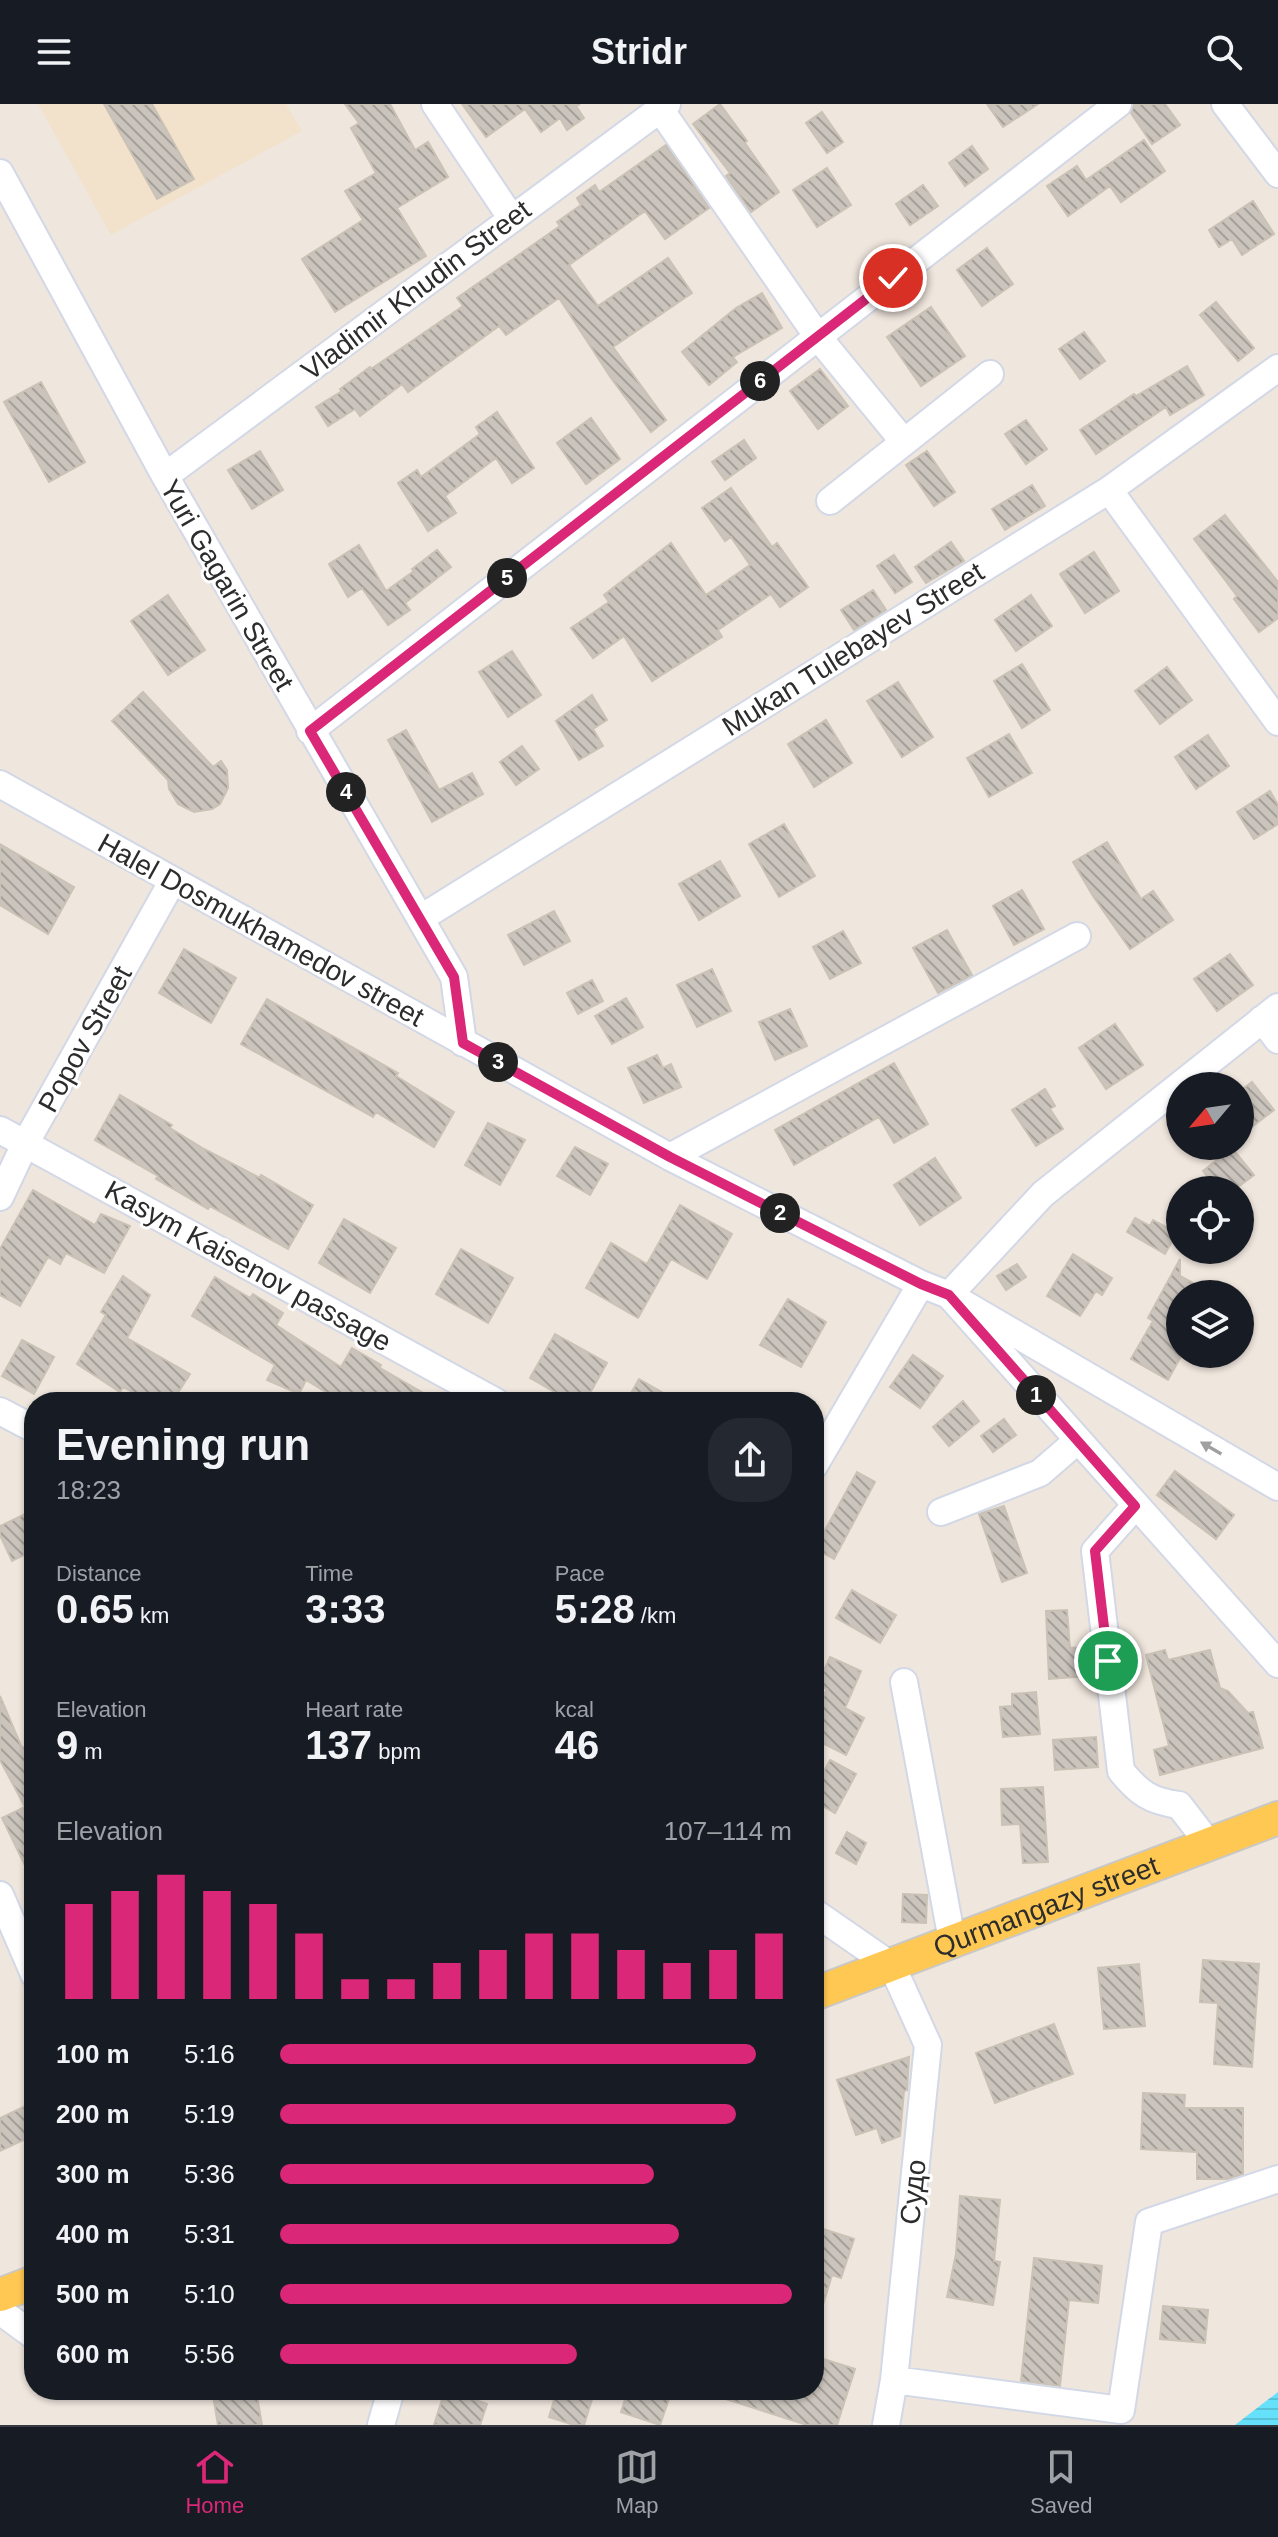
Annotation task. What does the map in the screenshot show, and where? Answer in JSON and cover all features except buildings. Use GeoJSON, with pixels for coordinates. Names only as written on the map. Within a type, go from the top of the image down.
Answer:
{"type":"FeatureCollection","features":[{"type":"Feature","properties":{"kind":"main road","name":"Qurmangazy street"},"geometry":{"type":"LineString","coordinates":[[824,1990],[1278,1818]]}},
{"type":"Feature","properties":{"kind":"main road"},"geometry":{"type":"LineString","coordinates":[[0,2295],[24,2286]]}},
{"type":"Feature","properties":{"kind":"street"},"geometry":{"type":"LineString","coordinates":[[435,104],[512,219]]}},
{"type":"Feature","properties":{"kind":"street"},"geometry":{"type":"LineString","coordinates":[[310,731],[1118,104]]}},
{"type":"Feature","properties":{"kind":"street"},"geometry":{"type":"LineString","coordinates":[[1225,104],[1278,174]]}},
{"type":"Feature","properties":{"kind":"street"},"geometry":{"type":"LineString","coordinates":[[664,106],[818,337],[904,442]]}},
{"type":"Feature","properties":{"kind":"street","name":"Vladimir Khudin Street"},"geometry":{"type":"LineString","coordinates":[[165,476],[664,106]]}},
{"type":"Feature","properties":{"kind":"street","name":"Yuri Gagarin Street"},"geometry":{"type":"LineString","coordinates":[[0,173],[165,476],[454,977],[463,1043]]}},
{"type":"Feature","properties":{"kind":"street","name":"Mukan Tulebayev Street"},"geometry":{"type":"LineString","coordinates":[[421,918],[1109,490],[1278,368]]}},
{"type":"Feature","properties":{"kind":"street"},"geometry":{"type":"LineString","coordinates":[[830,501],[990,374]]}},
{"type":"Feature","properties":{"kind":"street"},"geometry":{"type":"LineString","coordinates":[[1109,490],[1278,722]]}},
{"type":"Feature","properties":{"kind":"street","name":"Halel Dosmukhamedov street"},"geometry":{"type":"LineString","coordinates":[[0,784],[670,1157],[921,1284],[949,1295],[1278,1487]]}},
{"type":"Feature","properties":{"kind":"street","name":"Popov Street"},"geometry":{"type":"LineString","coordinates":[[0,1197],[25,1144],[172,882]]}},
{"type":"Feature","properties":{"kind":"street"},"geometry":{"type":"LineString","coordinates":[[670,1157],[1077,936]]}},
{"type":"Feature","properties":{"kind":"street"},"geometry":{"type":"LineString","coordinates":[[949,1295],[1043,1194],[1273,1022]]}},
{"type":"Feature","properties":{"kind":"street","name":"Kasym Kaisenov passage"},"geometry":{"type":"LineString","coordinates":[[0,1130],[478,1392]]}},
{"type":"Feature","properties":{"kind":"street"},"geometry":{"type":"LineString","coordinates":[[824,1449],[921,1284]]}},
{"type":"Feature","properties":{"kind":"street","name":"Halel Dosmukhamedov street"},"geometry":{"type":"LineString","coordinates":[[949,1295],[1278,1664]]}},
{"type":"Feature","properties":{"kind":"street"},"geometry":{"type":"LineString","coordinates":[[0,1411],[24,1424]]}},
{"type":"Feature","properties":{"kind":"street"},"geometry":{"type":"LineString","coordinates":[[941,1512],[1040,1473],[1077,1441]]}},
{"type":"Feature","properties":{"kind":"street"},"geometry":{"type":"LineString","coordinates":[[1135,1506],[1095,1551],[1121,1771],[1136,1789],[1157,1802],[1179,1805],[1209,1844]]}},
{"type":"Feature","properties":{"kind":"street"},"geometry":{"type":"LineString","coordinates":[[904,1682],[952,1940]]}},
{"type":"Feature","properties":{"kind":"street"},"geometry":{"type":"LineString","coordinates":[[0,1895],[24,1951]]}},
{"type":"Feature","properties":{"kind":"street"},"geometry":{"type":"LineString","coordinates":[[824,1919],[892,1966]]}},
{"type":"Feature","properties":{"kind":"street","name":"Судо"},"geometry":{"type":"LineString","coordinates":[[886,2425],[894,2380],[928,2045],[892,1966]]}},
{"type":"Feature","properties":{"kind":"street"},"geometry":{"type":"LineString","coordinates":[[894,2380],[1121,2410],[1149,2222],[1278,2179]]}},
{"type":"Feature","properties":{"kind":"street"},"geometry":{"type":"LineString","coordinates":[[0,2311],[24,2329]]}},
{"type":"Feature","properties":{"kind":"street"},"geometry":{"type":"LineString","coordinates":[[381,2425],[388,2400]]}},
{"type":"Feature","properties":{"kind":"shaded area"},"geometry":{"type":"Polygon","coordinates":[[[38,104],[286,104],[302,131],[111,235],[38,104]]]}},
{"type":"Feature","properties":{"kind":"water"},"geometry":{"type":"Polygon","coordinates":[[[1278,2392],[1278,2425],[1235,2425],[1278,2392]]]}},
{"type":"Feature","properties":{"kind":"route"},"geometry":{"type":"LineString","coordinates":[[893,278],[310,731],[454,977],[463,1043],[670,1157],[921,1284],[949,1295],[1135,1506],[1095,1551],[1108,1661]]}}]}
